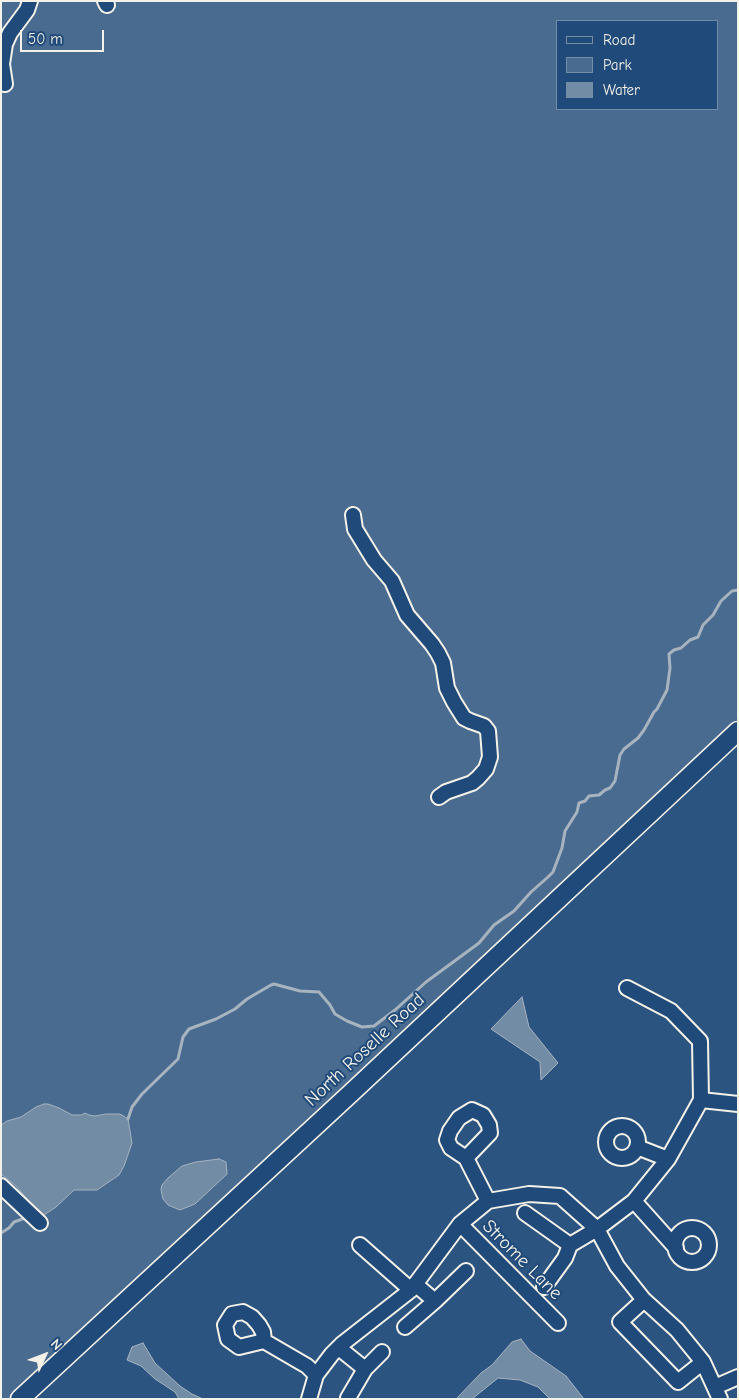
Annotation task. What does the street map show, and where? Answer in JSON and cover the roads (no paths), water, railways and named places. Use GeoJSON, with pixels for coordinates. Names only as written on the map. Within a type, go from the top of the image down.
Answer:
{"type":"FeatureCollection","features":[{"type":"Feature","properties":{"kind":"main road","name":"North Roselle Road"},"geometry":{"type":"LineString","coordinates":[[20,1399],[344,1100],[738,731]]}},
{"type":"Feature","properties":{"kind":"street"},"geometry":{"type":"LineString","coordinates":[[5,84],[2,64],[5,44],[10,33],[27,10],[30,1]]}},
{"type":"Feature","properties":{"kind":"street"},"geometry":{"type":"LineString","coordinates":[[352,515],[355,529],[374,560],[392,581],[407,614],[443,663],[447,688],[464,718],[484,726],[488,731],[490,757],[486,769],[472,783],[439,796]]}},
{"type":"Feature","properties":{"kind":"street"},"geometry":{"type":"LineString","coordinates":[[544,1287],[565,1258],[570,1245],[597,1229],[634,1201],[668,1159],[701,1100],[700,1041],[671,1012],[628,988]]}},
{"type":"Feature","properties":{"kind":"street"},"geometry":{"type":"LineString","coordinates":[[701,1100],[738,1104]]}},
{"type":"Feature","properties":{"kind":"street"},"geometry":{"type":"LineString","coordinates":[[637,1147],[668,1159]]}},
{"type":"Feature","properties":{"kind":"street"},"geometry":{"type":"LineString","coordinates":[[466,1158],[488,1200]]}},
{"type":"Feature","properties":{"kind":"street"},"geometry":{"type":"LineString","coordinates":[[1,1186],[34,1217]]}},
{"type":"Feature","properties":{"kind":"street"},"geometry":{"type":"LineString","coordinates":[[309,1399],[316,1375],[332,1354],[413,1287],[460,1224],[488,1200],[529,1194],[560,1196],[597,1229],[617,1266],[644,1300],[677,1330],[703,1362],[717,1393],[738,1377]]}},
{"type":"Feature","properties":{"kind":"street"},"geometry":{"type":"LineString","coordinates":[[634,1201],[676,1248]]}},
{"type":"Feature","properties":{"kind":"street"},"geometry":{"type":"LineString","coordinates":[[525,1213],[570,1245]]}},
{"type":"Feature","properties":{"kind":"street","name":"Strome Lane"},"geometry":{"type":"LineString","coordinates":[[460,1224],[558,1323]]}},
{"type":"Feature","properties":{"kind":"street"},"geometry":{"type":"LineString","coordinates":[[360,1245],[413,1287],[435,1300]]}},
{"type":"Feature","properties":{"kind":"street"},"geometry":{"type":"LineString","coordinates":[[404,1327],[466,1271]]}},
{"type":"Feature","properties":{"kind":"street"},"geometry":{"type":"LineString","coordinates":[[644,1300],[620,1322],[678,1382],[703,1362]]}},
{"type":"Feature","properties":{"kind":"street"},"geometry":{"type":"LineString","coordinates":[[264,1341],[307,1366],[316,1375]]}},
{"type":"Feature","properties":{"kind":"street"},"geometry":{"type":"LineString","coordinates":[[339,1348],[365,1369]]}},
{"type":"Feature","properties":{"kind":"street"},"geometry":{"type":"LineString","coordinates":[[348,1398],[365,1369],[382,1352]]}},
{"type":"Feature","properties":{"kind":"water"},"geometry":{"type":"Polygon","coordinates":[[[522,997],[529,1027],[558,1063],[541,1080],[540,1062],[491,1029],[522,997]]]}},
{"type":"Feature","properties":{"kind":"water"},"geometry":{"type":"Polygon","coordinates":[[[44,1104],[59,1108],[72,1115],[85,1113],[95,1116],[106,1114],[122,1115],[128,1119],[132,1143],[119,1175],[97,1190],[74,1190],[56,1207],[40,1216],[16,1186],[1,1174],[1,1125],[21,1117],[44,1104]]]}},
{"type":"Feature","properties":{"kind":"water"},"geometry":{"type":"Polygon","coordinates":[[[219,1159],[226,1162],[227,1174],[195,1204],[180,1210],[168,1205],[163,1199],[162,1185],[182,1166],[219,1159]]]}},
{"type":"Feature","properties":{"kind":"water"},"geometry":{"type":"Polygon","coordinates":[[[521,1339],[530,1351],[566,1376],[584,1399],[550,1399],[538,1387],[520,1380],[498,1378],[472,1399],[456,1399],[481,1373],[492,1365],[512,1342],[521,1339]]]}},
{"type":"Feature","properties":{"kind":"water"},"geometry":{"type":"Polygon","coordinates":[[[143,1343],[155,1363],[180,1386],[203,1399],[179,1399],[175,1392],[155,1379],[141,1366],[127,1360],[132,1347],[143,1343]]]}},
{"type":"Feature","properties":{"kind":"waterway"},"geometry":{"type":"LineString","coordinates":[[128,1119],[132,1107],[142,1094],[178,1059],[183,1037],[189,1029],[216,1019],[235,1009],[247,999],[271,985],[274,984],[300,991],[319,992],[335,1014],[362,1027],[374,1026],[426,982],[479,943],[494,925],[514,911],[553,872],[562,848],[565,831],[577,812],[579,803],[585,801],[589,796],[599,795],[610,788],[615,781],[620,755],[644,730],[667,690],[670,668],[669,654],[698,637],[703,625],[713,615],[721,601],[732,591],[738,590]]}},
{"type":"Feature","properties":{"kind":"waterway"},"geometry":{"type":"LineString","coordinates":[[1,1233],[14,1222],[28,1217]]}}]}
